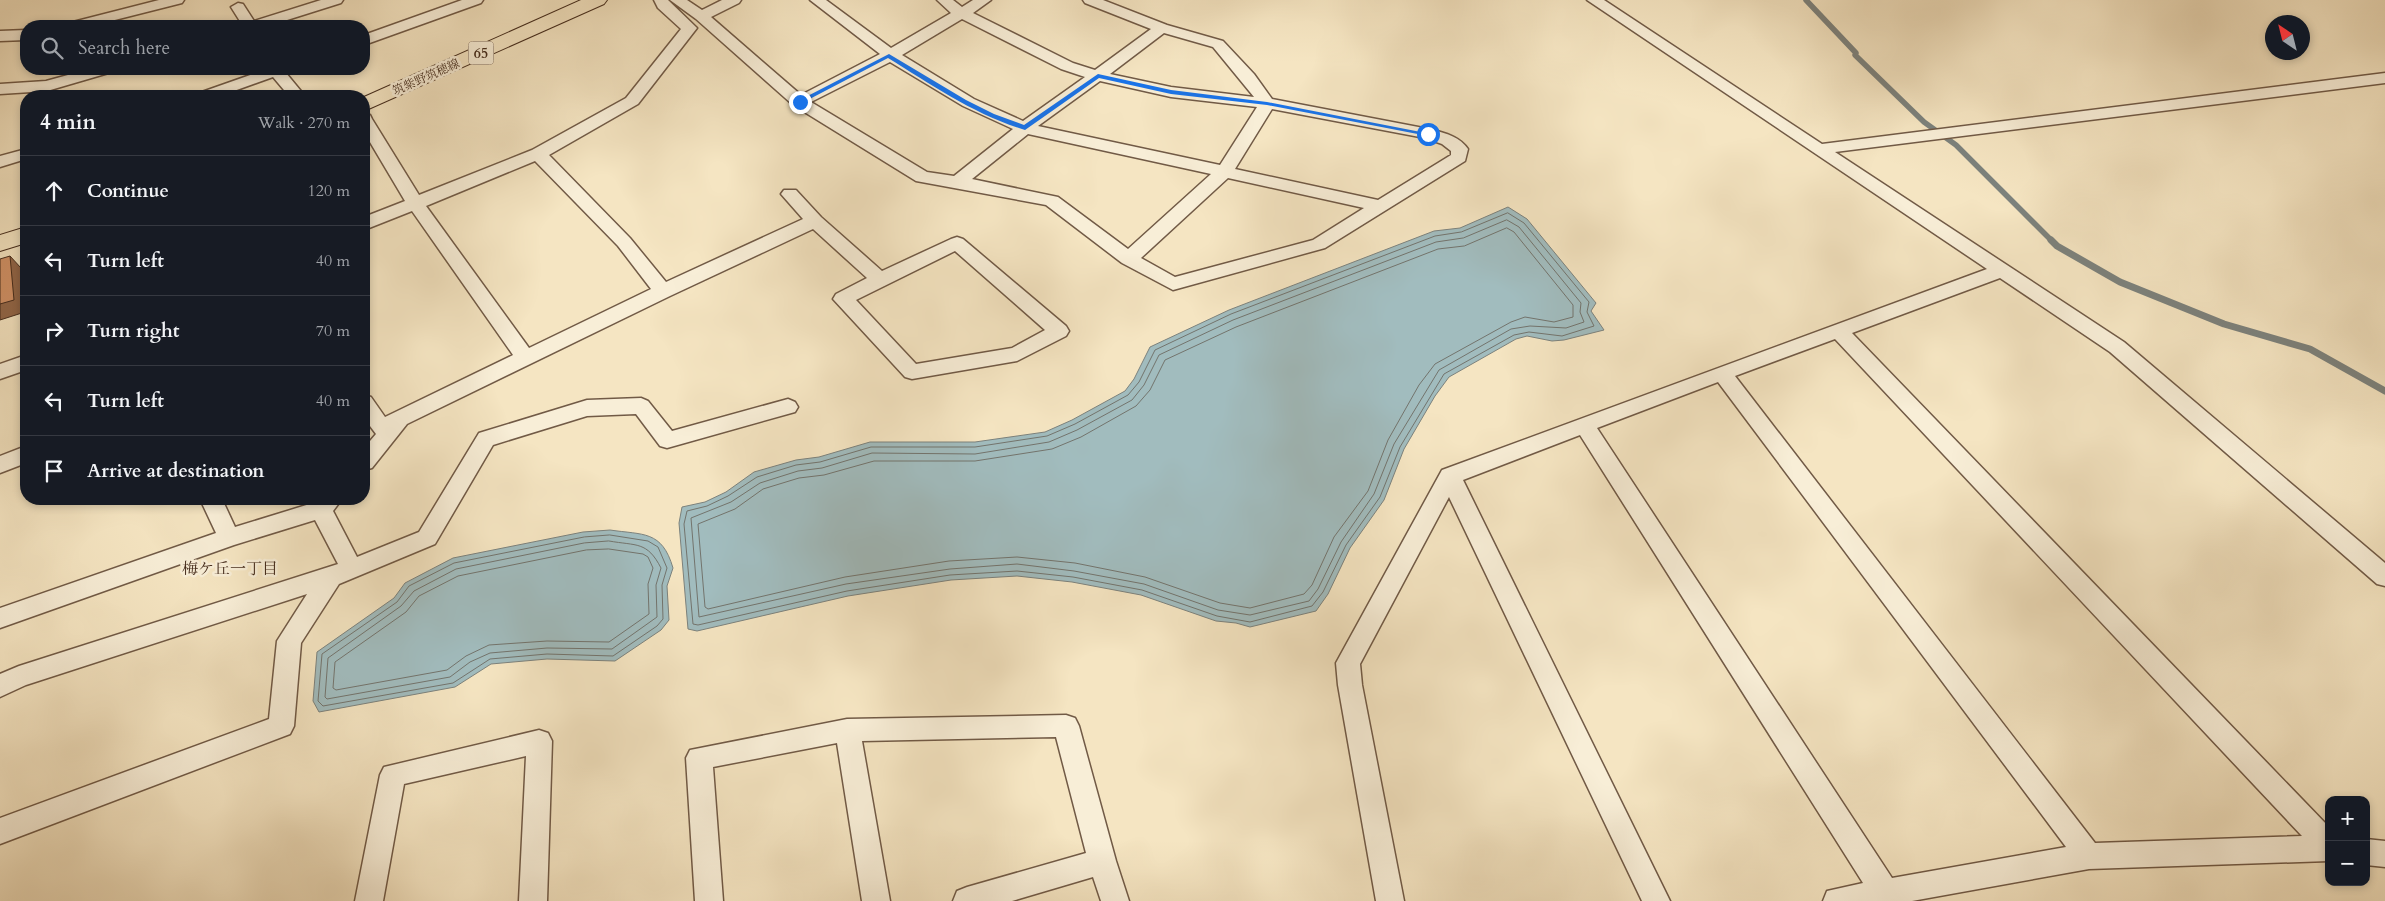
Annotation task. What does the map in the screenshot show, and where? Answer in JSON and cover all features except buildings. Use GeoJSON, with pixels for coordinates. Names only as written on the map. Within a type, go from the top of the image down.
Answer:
{"type":"FeatureCollection","features":[{"type":"Feature","properties":{"kind":"main road","name":"筑紫野筑穂線"},"geometry":{"type":"LineString","coordinates":[[370,102],[597,0]]}},
{"type":"Feature","properties":{"kind":"main road"},"geometry":{"type":"LineString","coordinates":[[0,243],[20,236]]}},
{"type":"Feature","properties":{"kind":"street"},"geometry":{"type":"LineString","coordinates":[[98,20],[177,0]]}},
{"type":"Feature","properties":{"kind":"street"},"geometry":{"type":"LineString","coordinates":[[271,20],[336,0]]}},
{"type":"Feature","properties":{"kind":"street"},"geometry":{"type":"LineString","coordinates":[[370,38],[476,0]]}},
{"type":"Feature","properties":{"kind":"street"},"geometry":{"type":"LineString","coordinates":[[370,222],[538,154],[632,101],[689,28],[661,0]]}},
{"type":"Feature","properties":{"kind":"street"},"geometry":{"type":"LineString","coordinates":[[677,0],[701,16],[800,102],[922,177],[958,182],[1052,201],[1129,259],[1172,284],[1318,244],[1459,157],[1460,150],[1448,140],[1428,134],[1267,103],[1171,92],[1098,76],[1067,66],[961,13],[944,0]]}},
{"type":"Feature","properties":{"kind":"street"},"geometry":{"type":"LineString","coordinates":[[701,16],[734,0]]}},
{"type":"Feature","properties":{"kind":"street"},"geometry":{"type":"LineString","coordinates":[[817,0],[889,56],[963,101],[1025,128],[1381,206]]}},
{"type":"Feature","properties":{"kind":"street"},"geometry":{"type":"LineString","coordinates":[[800,102],[889,56],[984,0]]}},
{"type":"Feature","properties":{"kind":"street"},"geometry":{"type":"LineString","coordinates":[[1090,0],[1162,28],[1218,44],[1267,103]]}},
{"type":"Feature","properties":{"kind":"street"},"geometry":{"type":"LineString","coordinates":[[1594,0],[1820,149],[2000,271],[2117,346],[2385,577]]}},
{"type":"Feature","properties":{"kind":"street"},"geometry":{"type":"LineString","coordinates":[[238,7],[248,20]]}},
{"type":"Feature","properties":{"kind":"street"},"geometry":{"type":"LineString","coordinates":[[958,182],[1025,128],[1162,28]]}},
{"type":"Feature","properties":{"kind":"street"},"geometry":{"type":"LineString","coordinates":[[0,36],[20,35]]}},
{"type":"Feature","properties":{"kind":"street"},"geometry":{"type":"LineString","coordinates":[[0,88],[47,86],[85,75]]}},
{"type":"Feature","properties":{"kind":"street"},"geometry":{"type":"LineString","coordinates":[[222,90],[262,75]]}},
{"type":"Feature","properties":{"kind":"street"},"geometry":{"type":"LineString","coordinates":[[282,75],[293,90]]}},
{"type":"Feature","properties":{"kind":"street"},"geometry":{"type":"LineString","coordinates":[[1820,149],[2385,78]]}},
{"type":"Feature","properties":{"kind":"street"},"geometry":{"type":"LineString","coordinates":[[1129,259],[1225,171],[1267,103]]}},
{"type":"Feature","properties":{"kind":"street"},"geometry":{"type":"LineString","coordinates":[[370,129],[415,203],[525,358]]}},
{"type":"Feature","properties":{"kind":"street"},"geometry":{"type":"LineString","coordinates":[[538,154],[624,242],[663,291]]}},
{"type":"Feature","properties":{"kind":"street"},"geometry":{"type":"LineString","coordinates":[[0,162],[20,156]]}},
{"type":"Feature","properties":{"kind":"street"},"geometry":{"type":"LineString","coordinates":[[790,194],[816,221],[880,279]]}},
{"type":"Feature","properties":{"kind":"street"},"geometry":{"type":"LineString","coordinates":[[370,411],[381,428],[663,291],[816,221]]}},
{"type":"Feature","properties":{"kind":"street"},"geometry":{"type":"LineString","coordinates":[[957,242],[1060,331],[1017,354],[912,372],[843,299],[880,279],[957,242]]}},
{"type":"Feature","properties":{"kind":"street"},"geometry":{"type":"LineString","coordinates":[[1390,901],[1352,695],[1348,663],[1450,476],[1722,373],[2000,271]]}},
{"type":"Feature","properties":{"kind":"street"},"geometry":{"type":"LineString","coordinates":[[1838,330],[2325,843]]}},
{"type":"Feature","properties":{"kind":"street"},"geometry":{"type":"LineString","coordinates":[[0,372],[20,364]]}},
{"type":"Feature","properties":{"kind":"street"},"geometry":{"type":"LineString","coordinates":[[1722,373],[2089,856]]}},
{"type":"Feature","properties":{"kind":"street"},"geometry":{"type":"LineString","coordinates":[[0,686],[19,677],[341,572],[427,538],[486,439],[587,408],[641,406],[667,440],[788,407]]}},
{"type":"Feature","properties":{"kind":"street"},"geometry":{"type":"LineString","coordinates":[[370,455],[403,417]]}},
{"type":"Feature","properties":{"kind":"street"},"geometry":{"type":"LineString","coordinates":[[1584,426],[1885,892]]}},
{"type":"Feature","properties":{"kind":"street"},"geometry":{"type":"LineString","coordinates":[[0,465],[20,457]]}},
{"type":"Feature","properties":{"kind":"street"},"geometry":{"type":"LineString","coordinates":[[1450,476],[1656,901]]}},
{"type":"Feature","properties":{"kind":"street"},"geometry":{"type":"LineString","coordinates":[[214,505],[229,538]]}},
{"type":"Feature","properties":{"kind":"street"},"geometry":{"type":"LineString","coordinates":[[0,618],[323,505]]}},
{"type":"Feature","properties":{"kind":"street"},"geometry":{"type":"LineString","coordinates":[[0,832],[281,726],[290,641],[341,572],[326,505]]}},
{"type":"Feature","properties":{"kind":"street"},"geometry":{"type":"LineString","coordinates":[[709,901],[699,758],[847,730],[1066,726],[1102,861],[1115,901]]}},
{"type":"Feature","properties":{"kind":"street"},"geometry":{"type":"LineString","coordinates":[[847,730],[876,901]]}},
{"type":"Feature","properties":{"kind":"street"},"geometry":{"type":"LineString","coordinates":[[370,901],[393,775],[539,741],[533,901]]}},
{"type":"Feature","properties":{"kind":"street"},"geometry":{"type":"LineString","coordinates":[[1837,901],[2089,856],[2325,847]]}},
{"type":"Feature","properties":{"kind":"street"},"geometry":{"type":"LineString","coordinates":[[2370,852],[2385,854]]}},
{"type":"Feature","properties":{"kind":"street"},"geometry":{"type":"LineString","coordinates":[[967,901],[1102,861]]}},
{"type":"Feature","properties":{"kind":"water"},"geometry":{"type":"Polygon","coordinates":[[[1508,207],[1527,219],[1596,303],[1591,311],[1604,330],[1564,340],[1552,341],[1527,336],[1516,339],[1449,377],[1435,396],[1404,449],[1384,500],[1350,548],[1328,594],[1316,611],[1250,627],[1236,623],[1216,621],[1141,595],[1072,582],[1017,576],[951,580],[848,596],[697,631],[688,629],[679,523],[682,507],[705,502],[726,492],[754,472],[796,460],[819,457],[870,442],[975,442],[1045,432],[1072,420],[1125,391],[1134,379],[1150,347],[1229,310],[1434,231],[1460,228],[1508,207]]]}},
{"type":"Feature","properties":{"kind":"water"},"geometry":{"type":"Polygon","coordinates":[[[610,530],[642,534],[657,541],[663,547],[673,568],[667,586],[669,620],[661,630],[615,661],[547,659],[491,664],[455,687],[319,712],[313,701],[317,652],[394,598],[405,583],[453,558],[583,532],[610,530]]]}},
{"type":"Feature","properties":{"kind":"waterway"},"geometry":{"type":"LineString","coordinates":[[1806,0],[1856,53],[1855,55],[1924,122],[1956,145],[2057,246],[2120,282],[2224,324],[2310,349],[2385,391]]}},
{"type":"Feature","properties":{"kind":"district","name":"梅ケ丘一丁目"},"geometry":{"type":"Point","coordinates":[230,568]}},
{"type":"Feature","properties":{"kind":"route"},"geometry":{"type":"LineString","coordinates":[[800,102],[889,56],[963,101],[1025,128],[1098,76],[1171,92],[1267,103],[1428,134]]}}]}
